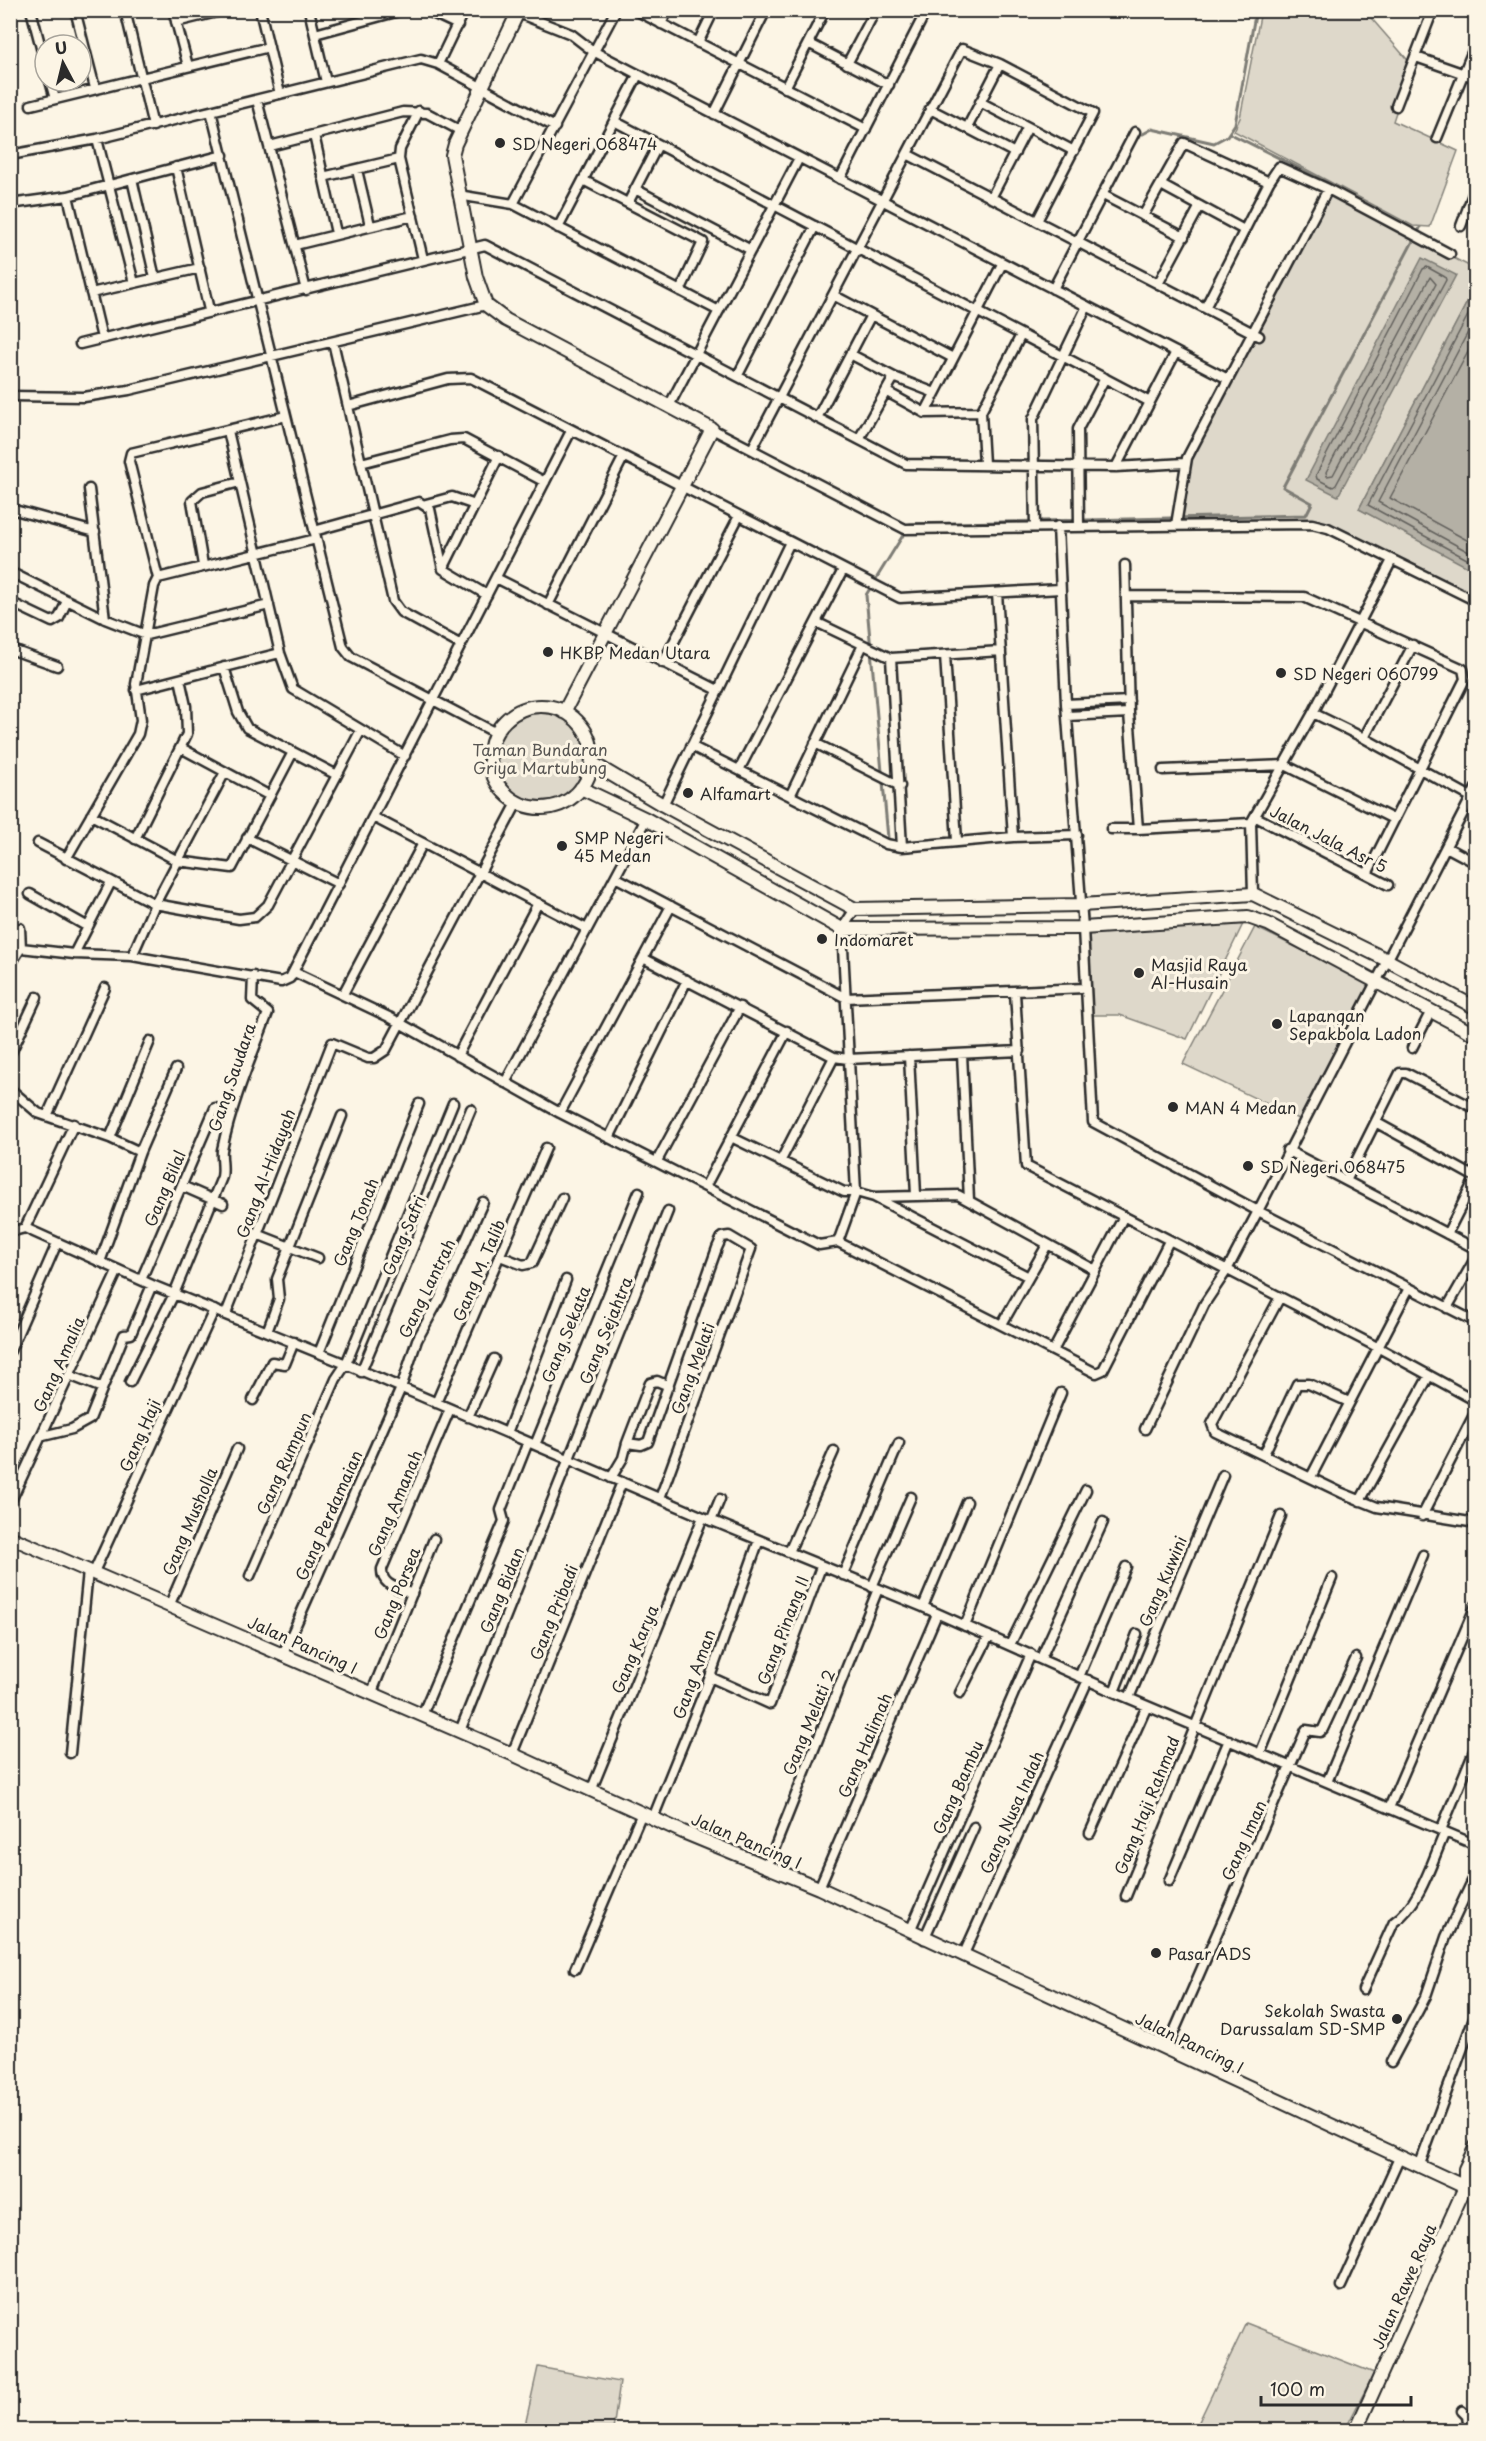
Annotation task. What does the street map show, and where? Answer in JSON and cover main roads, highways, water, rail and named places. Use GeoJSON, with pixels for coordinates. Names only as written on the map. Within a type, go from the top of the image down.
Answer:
{"type":"FeatureCollection","features":[{"type":"Feature","properties":{"kind":"water"},"geometry":{"type":"Polygon","coordinates":[[[1422,258],[1456,275],[1338,496],[1306,480],[1422,258]]]}},
{"type":"Feature","properties":{"kind":"water"},"geometry":{"type":"Polygon","coordinates":[[[1475,287],[1475,571],[1359,509],[1475,287]]]}},
{"type":"Feature","properties":{"kind":"waterway"},"geometry":{"type":"LineString","coordinates":[[1143,134],[1152,129],[1214,143],[1227,136],[1235,124],[1256,10]]}},
{"type":"Feature","properties":{"kind":"waterway"},"geometry":{"type":"LineString","coordinates":[[1229,133],[1335,186],[1332,190]]}},
{"type":"Feature","properties":{"kind":"waterway"},"geometry":{"type":"LineString","coordinates":[[888,838],[866,595],[910,524],[1306,515],[1312,503],[1283,487],[1420,228]]}},
{"type":"Feature","properties":{"kind":"place","name":"SD Negeri 068474"},"geometry":{"type":"Point","coordinates":[500,143]}},
{"type":"Feature","properties":{"kind":"place","name":"HKBP Medan Utara"},"geometry":{"type":"Point","coordinates":[548,652]}},
{"type":"Feature","properties":{"kind":"place","name":"SD Negeri 060799"},"geometry":{"type":"Point","coordinates":[1281,673]}},
{"type":"Feature","properties":{"kind":"place","name":"Alfamart"},"geometry":{"type":"Point","coordinates":[688,793]}},
{"type":"Feature","properties":{"kind":"place","name":"SMP Negeri 45 Medan"},"geometry":{"type":"Point","coordinates":[562,846]}},
{"type":"Feature","properties":{"kind":"place","name":"Indomaret"},"geometry":{"type":"Point","coordinates":[822,939]}},
{"type":"Feature","properties":{"kind":"place","name":"Masjid Raya Al-Husain"},"geometry":{"type":"Point","coordinates":[1139,973]}},
{"type":"Feature","properties":{"kind":"place","name":"Lapangan Sepakbola Ladon"},"geometry":{"type":"Point","coordinates":[1277,1024]}},
{"type":"Feature","properties":{"kind":"place","name":"MAN 4 Medan"},"geometry":{"type":"Point","coordinates":[1173,1107]}},
{"type":"Feature","properties":{"kind":"place","name":"SD Negeri 068475"},"geometry":{"type":"Point","coordinates":[1248,1166]}},
{"type":"Feature","properties":{"kind":"place","name":"Pasar ADS"},"geometry":{"type":"Point","coordinates":[1156,1953]}},
{"type":"Feature","properties":{"kind":"place","name":"Sekolah Swasta Darussalam SD-SMP"},"geometry":{"type":"Point","coordinates":[1397,2019]}},
{"type":"Feature","properties":{"kind":"park label","name":"Taman Bundaran Griya Martubung"},"geometry":{"type":"Point","coordinates":[540,758]}}]}
